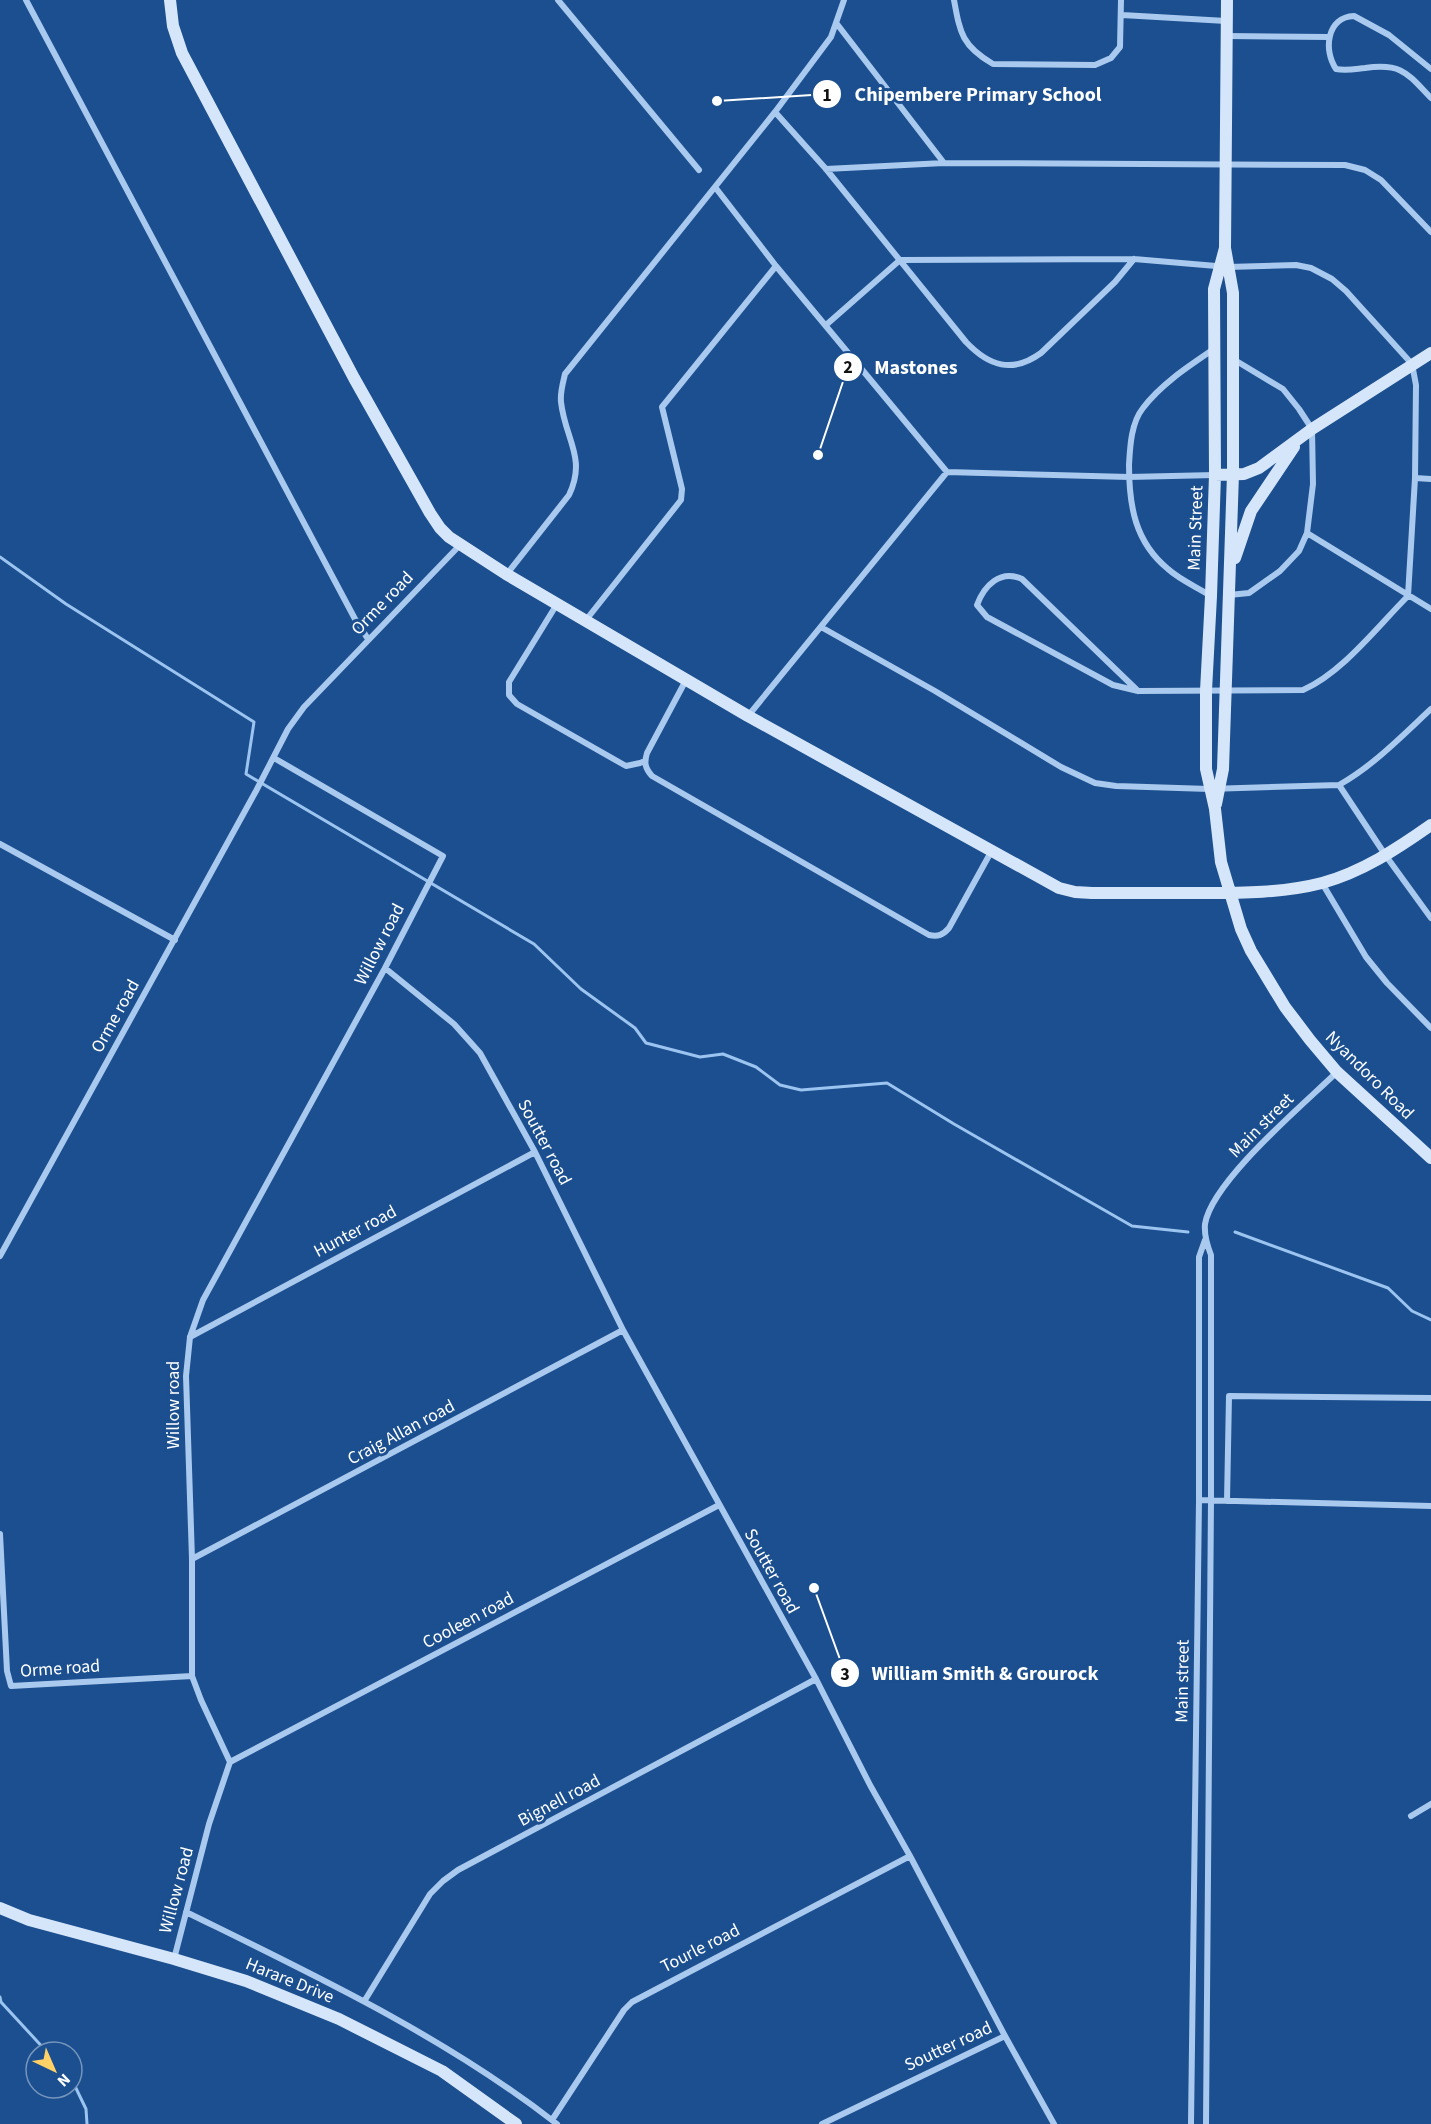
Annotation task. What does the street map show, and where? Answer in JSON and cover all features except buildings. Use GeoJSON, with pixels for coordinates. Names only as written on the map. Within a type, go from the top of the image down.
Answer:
{"type":"FeatureCollection","features":[{"type":"Feature","properties":{"kind":"street"},"geometry":{"type":"LineString","coordinates":[[26,0],[355,619],[368,639]]}},
{"type":"Feature","properties":{"kind":"street"},"geometry":{"type":"LineString","coordinates":[[170,0],[173,26],[182,53],[223,133],[354,378],[430,513],[440,528],[460,545],[748,716],[1059,888],[1075,892],[1229,893],[1273,891],[1322,883],[1386,856],[1431,825]]}},
{"type":"Feature","properties":{"kind":"street"},"geometry":{"type":"LineString","coordinates":[[558,0],[699,170]]}},
{"type":"Feature","properties":{"kind":"street"},"geometry":{"type":"LineString","coordinates":[[506,574],[569,495],[574,484],[577,461],[561,404],[561,390],[565,374],[775,112],[831,37],[844,0]]}},
{"type":"Feature","properties":{"kind":"street"},"geometry":{"type":"LineString","coordinates":[[954,0],[960,33],[982,58],[993,64],[1095,65],[1112,58],[1120,47],[1121,0]]}},
{"type":"Feature","properties":{"kind":"street","name":"Main Street"},"geometry":{"type":"LineString","coordinates":[[1227,0],[1225,248],[1224,267],[1214,289],[1215,475],[1206,691],[1206,769],[1214,789],[1221,862],[1229,893],[1251,951]]}},
{"type":"Feature","properties":{"kind":"street"},"geometry":{"type":"LineString","coordinates":[[1122,15],[1226,21]]}},
{"type":"Feature","properties":{"kind":"street"},"geometry":{"type":"LineString","coordinates":[[1431,69],[1389,35],[1354,16],[1341,19],[1334,26],[1329,37],[1331,61],[1336,69],[1393,67],[1408,75],[1431,98]]}},
{"type":"Feature","properties":{"kind":"street"},"geometry":{"type":"LineString","coordinates":[[837,24],[944,163]]}},
{"type":"Feature","properties":{"kind":"street"},"geometry":{"type":"LineString","coordinates":[[1227,36],[1329,37]]}},
{"type":"Feature","properties":{"kind":"street"},"geometry":{"type":"LineString","coordinates":[[775,112],[826,170],[966,342],[977,354],[997,365],[1015,366],[1030,361],[1041,353],[1115,282],[1134,259]]}},
{"type":"Feature","properties":{"kind":"street"},"geometry":{"type":"LineString","coordinates":[[826,170],[944,163],[1345,165],[1365,170],[1381,180],[1431,232]]}},
{"type":"Feature","properties":{"kind":"street"},"geometry":{"type":"LineString","coordinates":[[715,187],[776,266],[947,472],[1129,477],[1244,474],[1260,468],[1312,429],[1431,353]]}},
{"type":"Feature","properties":{"kind":"street"},"geometry":{"type":"LineString","coordinates":[[826,325],[900,260],[1134,259],[1224,267],[1296,266],[1311,268],[1332,279],[1346,291],[1412,364],[1416,385],[1416,478],[1408,596],[1332,673],[1317,684],[1303,690],[1206,691],[1138,691],[1113,686],[987,617],[978,605],[981,594],[994,580],[1002,576],[1009,574],[1022,579],[1138,691]]}},
{"type":"Feature","properties":{"kind":"street"},"geometry":{"type":"LineString","coordinates":[[586,620],[681,500],[682,489],[662,407],[776,266]]}},
{"type":"Feature","properties":{"kind":"street","name":"Main Street"},"geometry":{"type":"LineString","coordinates":[[1214,789],[1223,769],[1233,474],[1233,293],[1224,267]]}},
{"type":"Feature","properties":{"kind":"street"},"geometry":{"type":"LineString","coordinates":[[1211,596],[1169,570],[1148,548],[1139,534],[1132,508],[1129,477],[1130,448],[1141,410],[1155,394],[1180,373],[1214,349]]}},
{"type":"Feature","properties":{"kind":"street"},"geometry":{"type":"LineString","coordinates":[[1229,595],[1248,593],[1280,571],[1299,551],[1307,533],[1313,484],[1312,429],[1283,389],[1232,359]]}},
{"type":"Feature","properties":{"kind":"street"},"geometry":{"type":"LineString","coordinates":[[1231,569],[1251,511],[1298,441]]}},
{"type":"Feature","properties":{"kind":"street"},"geometry":{"type":"LineString","coordinates":[[748,716],[947,472]]}},
{"type":"Feature","properties":{"kind":"street"},"geometry":{"type":"LineString","coordinates":[[1416,478],[1431,479]]}},
{"type":"Feature","properties":{"kind":"street"},"geometry":{"type":"LineString","coordinates":[[1307,533],[1431,609]]}},
{"type":"Feature","properties":{"kind":"street","name":"Orme road"},"geometry":{"type":"LineString","coordinates":[[0,1256],[267,772],[288,729],[304,707],[460,545]]}},
{"type":"Feature","properties":{"kind":"street"},"geometry":{"type":"LineString","coordinates":[[558,603],[509,681],[509,695],[517,704],[626,766],[645,761]]}},
{"type":"Feature","properties":{"kind":"street"},"geometry":{"type":"LineString","coordinates":[[821,627],[935,691],[1061,767],[1095,783],[1116,786],[1214,789],[1339,785],[1356,776],[1431,709]]}},
{"type":"Feature","properties":{"kind":"street"},"geometry":{"type":"LineString","coordinates":[[686,679],[647,753],[646,769],[660,781],[928,935],[936,937],[949,928],[991,852]]}},
{"type":"Feature","properties":{"kind":"street","name":"Willow road"},"geometry":{"type":"LineString","coordinates":[[174,1959],[209,1824],[230,1762],[192,1676],[192,1559],[186,1376],[190,1337],[202,1300],[385,968],[443,856],[274,758]]}},
{"type":"Feature","properties":{"kind":"street"},"geometry":{"type":"LineString","coordinates":[[1339,785],[1431,918]]}},
{"type":"Feature","properties":{"kind":"street"},"geometry":{"type":"LineString","coordinates":[[0,844],[174,940]]}},
{"type":"Feature","properties":{"kind":"street"},"geometry":{"type":"LineString","coordinates":[[1322,883],[1366,957],[1431,1028]]}},
{"type":"Feature","properties":{"kind":"street","name":"Nyandoro Road"},"geometry":{"type":"LineString","coordinates":[[1251,951],[1285,1006],[1337,1072],[1431,1158]]}},
{"type":"Feature","properties":{"kind":"street","name":"Soutter road"},"geometry":{"type":"LineString","coordinates":[[385,968],[435,1007],[468,1038],[480,1053],[535,1152],[623,1330],[816,1679],[870,1785],[1005,2036],[822,2124]]}},
{"type":"Feature","properties":{"kind":"street","name":"Main street"},"geometry":{"type":"LineString","coordinates":[[1191,2124],[1199,1500],[1199,1257],[1205,1239],[1205,1224],[1210,1207],[1245,1160],[1337,1072]]}},
{"type":"Feature","properties":{"kind":"street","name":"Hunter road"},"geometry":{"type":"LineString","coordinates":[[190,1337],[535,1152]]}},
{"type":"Feature","properties":{"kind":"street","name":"Main street"},"geometry":{"type":"LineString","coordinates":[[1205,1239],[1211,1256],[1206,2124]]}},
{"type":"Feature","properties":{"kind":"street","name":"Craig Allan road"},"geometry":{"type":"LineString","coordinates":[[192,1559],[623,1330]]}},
{"type":"Feature","properties":{"kind":"street"},"geometry":{"type":"LineString","coordinates":[[1227,1501],[1229,1395],[1431,1398]]}},
{"type":"Feature","properties":{"kind":"street"},"geometry":{"type":"LineString","coordinates":[[1199,1500],[1431,1506]]}},
{"type":"Feature","properties":{"kind":"street","name":"Cooleen road"},"geometry":{"type":"LineString","coordinates":[[230,1762],[719,1505]]}},
{"type":"Feature","properties":{"kind":"street","name":"Orme road"},"geometry":{"type":"LineString","coordinates":[[0,1534],[7,1671],[11,1686],[192,1676]]}},
{"type":"Feature","properties":{"kind":"street","name":"Bignell road"},"geometry":{"type":"LineString","coordinates":[[365,2000],[430,1894],[458,1870],[816,1679]]}},
{"type":"Feature","properties":{"kind":"street"},"geometry":{"type":"LineString","coordinates":[[1411,1816],[1431,1804]]}},
{"type":"Feature","properties":{"kind":"street","name":"Tourle road"},"geometry":{"type":"LineString","coordinates":[[555,2122],[624,2010],[632,2002],[645,1993],[910,1856]]}},
{"type":"Feature","properties":{"kind":"street","name":"Harare Drive"},"geometry":{"type":"LineString","coordinates":[[0,1908],[29,1920],[246,1981],[339,2019],[442,2071],[516,2124]]}},
{"type":"Feature","properties":{"kind":"street"},"geometry":{"type":"LineString","coordinates":[[186,1912],[365,2000],[452,2051],[555,2122]]}},
{"type":"Feature","properties":{"kind":"street","name":"Harare Drive"},"geometry":{"type":"LineString","coordinates":[[0,1919],[29,1920]]}},
{"type":"Feature","properties":{"kind":"street"},"geometry":{"type":"LineString","coordinates":[[1005,2036],[1054,2124]]}},
{"type":"Feature","properties":{"kind":"waterway"},"geometry":{"type":"LineString","coordinates":[[0,557],[66,604],[254,722],[246,774],[534,944],[581,989],[635,1028],[646,1043],[700,1057],[723,1054],[756,1067],[780,1085],[801,1090],[887,1083],[1132,1226],[1188,1232]]}},
{"type":"Feature","properties":{"kind":"waterway"},"geometry":{"type":"LineString","coordinates":[[1235,1232],[1388,1288],[1412,1311],[1431,1320]]}},
{"type":"Feature","properties":{"kind":"waterway"},"geometry":{"type":"LineString","coordinates":[[0,1997],[1,2002],[36,2040]]}},
{"type":"Feature","properties":{"kind":"waterway"},"geometry":{"type":"LineString","coordinates":[[82,2100],[86,2109],[87,2124]]}},
{"type":"Feature","properties":{"kind":"place","name":"Chipembere Primary School"},"geometry":{"type":"Point","coordinates":[717,101]}},
{"type":"Feature","properties":{"kind":"place","name":"Mastones"},"geometry":{"type":"Point","coordinates":[818,455]}},
{"type":"Feature","properties":{"kind":"place","name":"William Smith & Grourock"},"geometry":{"type":"Point","coordinates":[814,1588]}}]}
